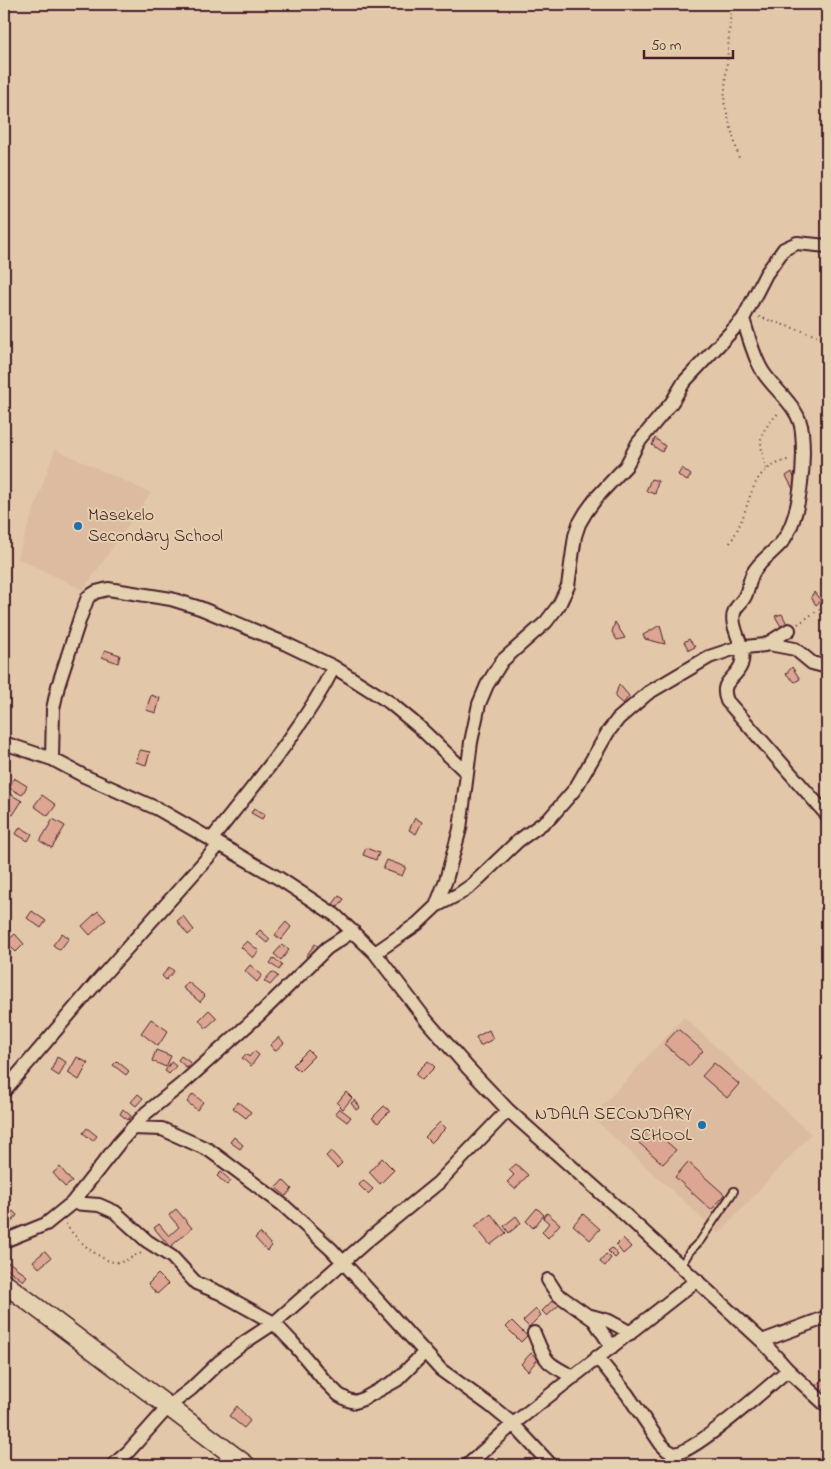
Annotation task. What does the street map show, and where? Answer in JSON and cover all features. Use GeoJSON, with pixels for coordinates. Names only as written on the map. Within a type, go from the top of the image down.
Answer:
{"type":"FeatureCollection","features":[{"type":"Feature","properties":{"kind":"street"},"geometry":{"type":"LineString","coordinates":[[436,906],[460,829],[477,714],[487,685],[502,661],[546,622],[559,605],[568,586],[575,536],[582,518],[597,497],[626,466],[638,443],[672,402],[684,382],[745,316],[766,274],[784,249],[797,242],[827,246]]}},
{"type":"Feature","properties":{"kind":"street"},"geometry":{"type":"LineString","coordinates":[[745,316],[755,357],[764,373],[788,402],[801,423],[802,480],[793,518],[786,534],[780,544],[761,562],[753,574],[744,598],[734,612],[733,618],[742,647],[741,665],[726,685],[724,691],[727,700],[827,815]]}},
{"type":"Feature","properties":{"kind":"street"},"geometry":{"type":"LineString","coordinates":[[52,758],[53,709],[58,686],[84,606],[88,597],[108,589],[171,599],[200,608],[334,667],[389,702],[418,726],[467,773]]}},
{"type":"Feature","properties":{"kind":"street"},"geometry":{"type":"LineString","coordinates":[[375,953],[417,924],[436,906],[472,885],[518,842],[550,818],[575,788],[608,732],[630,708],[659,686],[709,658],[742,647],[769,644],[789,630]]}},
{"type":"Feature","properties":{"kind":"street"},"geometry":{"type":"LineString","coordinates":[[769,644],[795,649],[812,663],[827,666]]}},
{"type":"Feature","properties":{"kind":"street"},"geometry":{"type":"LineString","coordinates":[[4,1091],[215,842],[311,709],[334,667]]}},
{"type":"Feature","properties":{"kind":"street"},"geometry":{"type":"LineString","coordinates":[[4,743],[52,758],[84,776],[158,809],[307,896],[335,915],[375,953],[426,1020],[508,1110],[697,1280],[827,1406]]}},
{"type":"Feature","properties":{"kind":"street"},"geometry":{"type":"LineString","coordinates":[[4,1241],[46,1224],[72,1203],[132,1128],[155,1105],[182,1084],[260,1014],[327,948],[354,931]]}},
{"type":"Feature","properties":{"kind":"street"},"geometry":{"type":"LineString","coordinates":[[113,1465],[128,1452],[169,1406],[191,1389],[218,1362],[274,1323],[368,1240],[438,1183],[508,1110]]}},
{"type":"Feature","properties":{"kind":"street"},"geometry":{"type":"LineString","coordinates":[[132,1128],[162,1129],[209,1150],[284,1205],[318,1235],[441,1370],[513,1424],[551,1465]]}},
{"type":"Feature","properties":{"kind":"street"},"geometry":{"type":"LineString","coordinates":[[72,1203],[99,1205],[110,1209],[147,1241],[172,1257],[196,1283],[220,1293],[274,1323],[324,1380],[339,1395],[351,1401],[363,1399],[397,1380],[424,1353]]}},
{"type":"Feature","properties":{"kind":"street"},"geometry":{"type":"LineString","coordinates":[[680,1292],[681,1266]]}},
{"type":"Feature","properties":{"kind":"street"},"geometry":{"type":"LineString","coordinates":[[548,1280],[557,1294],[591,1316],[612,1347]]}},
{"type":"Feature","properties":{"kind":"street"},"geometry":{"type":"LineString","coordinates":[[468,1465],[513,1424],[697,1280]]}},
{"type":"Feature","properties":{"kind":"street"},"geometry":{"type":"LineString","coordinates":[[4,1283],[246,1465]]}},
{"type":"Feature","properties":{"kind":"street"},"geometry":{"type":"LineString","coordinates":[[591,1316],[609,1321],[630,1333]]}},
{"type":"Feature","properties":{"kind":"street"},"geometry":{"type":"LineString","coordinates":[[762,1341],[827,1317]]}},
{"type":"Feature","properties":{"kind":"street"},"geometry":{"type":"LineString","coordinates":[[534,1333],[546,1361],[574,1377]]}},
{"type":"Feature","properties":{"kind":"street"},"geometry":{"type":"LineString","coordinates":[[597,1357],[627,1394],[661,1444],[674,1454],[685,1451],[703,1439],[788,1370]]}},
{"type":"Feature","properties":{"kind":"lane"},"geometry":{"type":"LineString","coordinates":[[681,1266],[734,1191]]}},
{"type":"Feature","properties":{"kind":"path"},"geometry":{"type":"LineString","coordinates":[[729,4],[731,9],[724,102],[739,158]]}},
{"type":"Feature","properties":{"kind":"path"},"geometry":{"type":"LineString","coordinates":[[745,316],[827,338]]}},
{"type":"Feature","properties":{"kind":"path"},"geometry":{"type":"LineString","coordinates":[[766,470],[761,435],[788,402]]}},
{"type":"Feature","properties":{"kind":"path"},"geometry":{"type":"LineString","coordinates":[[730,543],[745,513],[756,480],[766,470],[785,461],[803,456]]}},
{"type":"Feature","properties":{"kind":"path"},"geometry":{"type":"LineString","coordinates":[[789,630],[827,604]]}},
{"type":"Feature","properties":{"kind":"path"},"geometry":{"type":"LineString","coordinates":[[60,1213],[71,1233],[79,1241],[109,1261],[119,1263],[138,1254],[160,1250]]}},
{"type":"Feature","properties":{"kind":"shaded area","name":"Masekelo Secondary School"},"geometry":{"type":"Polygon","coordinates":[[[55,449],[151,493],[83,590],[17,558],[55,449]]]}},
{"type":"Feature","properties":{"kind":"shaded area","name":"NDALA SECONDARY SCHOOL"},"geometry":{"type":"Polygon","coordinates":[[[684,1017],[811,1134],[719,1234],[592,1117],[684,1017]]]}},
{"type":"Feature","properties":{"kind":"building"},"geometry":{"type":"Polygon","coordinates":[[[655,438],[665,446],[662,452],[652,445],[655,438]]]}},
{"type":"Feature","properties":{"kind":"building"},"geometry":{"type":"Polygon","coordinates":[[[682,468],[691,475],[687,481],[678,475],[682,468]]]}},
{"type":"Feature","properties":{"kind":"building"},"geometry":{"type":"Polygon","coordinates":[[[792,472],[797,486],[793,489],[786,476],[792,472]]]}},
{"type":"Feature","properties":{"kind":"building"},"geometry":{"type":"Polygon","coordinates":[[[651,479],[658,481],[655,494],[646,491],[651,479]]]}},
{"type":"Feature","properties":{"kind":"building"},"geometry":{"type":"Polygon","coordinates":[[[814,592],[821,601],[816,605],[811,597],[814,592]]]}},
{"type":"Feature","properties":{"kind":"building"},"geometry":{"type":"Polygon","coordinates":[[[782,614],[788,626],[782,628],[775,616],[782,614]]]}},
{"type":"Feature","properties":{"kind":"building"},"geometry":{"type":"Polygon","coordinates":[[[615,622],[625,638],[617,640],[612,632],[615,622]]]}},
{"type":"Feature","properties":{"kind":"building"},"geometry":{"type":"Polygon","coordinates":[[[660,625],[665,644],[645,639],[643,635],[660,625]]]}},
{"type":"Feature","properties":{"kind":"building"},"geometry":{"type":"Polygon","coordinates":[[[689,639],[695,647],[689,650],[684,642],[689,639]]]}},
{"type":"Feature","properties":{"kind":"building"},"geometry":{"type":"Polygon","coordinates":[[[105,650],[120,655],[118,663],[102,657],[105,650]]]}},
{"type":"Feature","properties":{"kind":"building"},"geometry":{"type":"Polygon","coordinates":[[[792,667],[800,679],[795,682],[786,674],[792,667]]]}},
{"type":"Feature","properties":{"kind":"building"},"geometry":{"type":"Polygon","coordinates":[[[619,684],[629,696],[623,704],[615,697],[619,684]]]}},
{"type":"Feature","properties":{"kind":"building"},"geometry":{"type":"Polygon","coordinates":[[[151,695],[160,698],[156,713],[146,710],[151,695]]]}},
{"type":"Feature","properties":{"kind":"building"},"geometry":{"type":"Polygon","coordinates":[[[140,750],[150,752],[146,765],[136,762],[140,750]]]}},
{"type":"Feature","properties":{"kind":"building"},"geometry":{"type":"Polygon","coordinates":[[[14,778],[27,786],[22,795],[9,788],[14,778]]]}},
{"type":"Feature","properties":{"kind":"building"},"geometry":{"type":"Polygon","coordinates":[[[8,793],[22,801],[13,815],[4,810],[4,801],[8,793]]]}},
{"type":"Feature","properties":{"kind":"building"},"geometry":{"type":"Polygon","coordinates":[[[42,795],[56,805],[48,816],[34,806],[42,795]]]}},
{"type":"Feature","properties":{"kind":"building"},"geometry":{"type":"Polygon","coordinates":[[[254,808],[265,814],[262,819],[251,813],[254,808]]]}},
{"type":"Feature","properties":{"kind":"building"},"geometry":{"type":"Polygon","coordinates":[[[415,818],[422,822],[416,834],[409,830],[415,818]]]}},
{"type":"Feature","properties":{"kind":"building"},"geometry":{"type":"Polygon","coordinates":[[[53,819],[65,826],[52,848],[40,841],[53,819]]]}},
{"type":"Feature","properties":{"kind":"building"},"geometry":{"type":"Polygon","coordinates":[[[20,827],[32,834],[28,841],[16,834],[20,827]]]}},
{"type":"Feature","properties":{"kind":"building"},"geometry":{"type":"Polygon","coordinates":[[[366,848],[379,853],[376,860],[363,855],[366,848]]]}},
{"type":"Feature","properties":{"kind":"building"},"geometry":{"type":"Polygon","coordinates":[[[387,860],[406,867],[402,876],[383,869],[387,860]]]}},
{"type":"Feature","properties":{"kind":"building"},"geometry":{"type":"Polygon","coordinates":[[[339,896],[344,899],[338,907],[333,904],[339,896]]]}},
{"type":"Feature","properties":{"kind":"building"},"geometry":{"type":"Polygon","coordinates":[[[32,911],[46,921],[41,928],[27,918],[32,911]]]}},
{"type":"Feature","properties":{"kind":"building"},"geometry":{"type":"Polygon","coordinates":[[[98,911],[106,920],[90,935],[82,926],[98,911]]]}},
{"type":"Feature","properties":{"kind":"building"},"geometry":{"type":"Polygon","coordinates":[[[183,916],[194,930],[188,935],[177,921],[183,916]]]}},
{"type":"Feature","properties":{"kind":"building"},"geometry":{"type":"Polygon","coordinates":[[[286,922],[291,927],[281,940],[275,935],[286,922]]]}},
{"type":"Feature","properties":{"kind":"building"},"geometry":{"type":"Polygon","coordinates":[[[260,930],[270,939],[267,943],[256,934],[260,930]]]}},
{"type":"Feature","properties":{"kind":"building"},"geometry":{"type":"Polygon","coordinates":[[[62,933],[69,938],[60,950],[53,945],[62,933]]]}},
{"type":"Feature","properties":{"kind":"building"},"geometry":{"type":"Polygon","coordinates":[[[15,934],[24,944],[16,952],[6,942],[15,934]]]}},
{"type":"Feature","properties":{"kind":"building"},"geometry":{"type":"Polygon","coordinates":[[[247,941],[259,951],[253,958],[241,947],[247,941]]]}},
{"type":"Feature","properties":{"kind":"building"},"geometry":{"type":"Polygon","coordinates":[[[315,944],[321,949],[312,960],[306,956],[315,944]]]}},
{"type":"Feature","properties":{"kind":"building"},"geometry":{"type":"Polygon","coordinates":[[[282,945],[289,950],[281,960],[274,954],[282,945]]]}},
{"type":"Feature","properties":{"kind":"building"},"geometry":{"type":"Polygon","coordinates":[[[274,958],[282,965],[279,970],[270,963],[274,958]]]}},
{"type":"Feature","properties":{"kind":"building"},"geometry":{"type":"Polygon","coordinates":[[[250,965],[262,975],[257,982],[245,971],[250,965]]]}},
{"type":"Feature","properties":{"kind":"building"},"geometry":{"type":"Polygon","coordinates":[[[169,967],[174,971],[166,980],[162,976],[169,967]]]}},
{"type":"Feature","properties":{"kind":"building"},"geometry":{"type":"Polygon","coordinates":[[[272,972],[278,976],[270,985],[264,981],[272,972]]]}},
{"type":"Feature","properties":{"kind":"building"},"geometry":{"type":"Polygon","coordinates":[[[188,982],[205,996],[200,1002],[183,988],[188,982]]]}},
{"type":"Feature","properties":{"kind":"building"},"geometry":{"type":"Polygon","coordinates":[[[209,1010],[217,1018],[206,1028],[199,1020],[209,1010]]]}},
{"type":"Feature","properties":{"kind":"building"},"geometry":{"type":"Polygon","coordinates":[[[151,1019],[168,1031],[158,1046],[141,1033],[151,1019]]]}},
{"type":"Feature","properties":{"kind":"building"},"geometry":{"type":"Polygon","coordinates":[[[678,1029],[703,1051],[689,1066],[664,1044],[678,1029]]]}},
{"type":"Feature","properties":{"kind":"building"},"geometry":{"type":"Polygon","coordinates":[[[489,1030],[493,1039],[480,1046],[476,1037],[489,1030]]]}},
{"type":"Feature","properties":{"kind":"building"},"geometry":{"type":"Polygon","coordinates":[[[279,1037],[284,1043],[275,1051],[270,1045],[279,1037]]]}},
{"type":"Feature","properties":{"kind":"building"},"geometry":{"type":"Polygon","coordinates":[[[156,1050],[171,1056],[166,1067],[152,1061],[156,1050]]]}},
{"type":"Feature","properties":{"kind":"building"},"geometry":{"type":"Polygon","coordinates":[[[308,1050],[314,1056],[299,1071],[293,1065],[308,1050]]]}},
{"type":"Feature","properties":{"kind":"building"},"geometry":{"type":"Polygon","coordinates":[[[254,1051],[259,1055],[251,1066],[242,1058],[246,1054],[249,1057],[254,1051]]]}},
{"type":"Feature","properties":{"kind":"building"},"geometry":{"type":"Polygon","coordinates":[[[181,1056],[191,1063],[187,1068],[178,1060],[181,1056]]]}},
{"type":"Feature","properties":{"kind":"building"},"geometry":{"type":"Polygon","coordinates":[[[57,1057],[66,1062],[59,1076],[51,1071],[57,1057]]]}},
{"type":"Feature","properties":{"kind":"building"},"geometry":{"type":"Polygon","coordinates":[[[77,1057],[88,1063],[79,1080],[68,1073],[77,1057]]]}},
{"type":"Feature","properties":{"kind":"building"},"geometry":{"type":"Polygon","coordinates":[[[117,1061],[129,1071],[126,1075],[113,1065],[117,1061]]]}},
{"type":"Feature","properties":{"kind":"building"},"geometry":{"type":"Polygon","coordinates":[[[428,1061],[435,1067],[422,1080],[415,1074],[428,1061]]]}},
{"type":"Feature","properties":{"kind":"building"},"geometry":{"type":"Polygon","coordinates":[[[171,1062],[176,1066],[169,1074],[165,1071],[171,1062]]]}},
{"type":"Feature","properties":{"kind":"building"},"geometry":{"type":"Polygon","coordinates":[[[714,1063],[739,1084],[727,1098],[702,1076],[714,1063]]]}},
{"type":"Feature","properties":{"kind":"building"},"geometry":{"type":"Polygon","coordinates":[[[346,1092],[352,1098],[343,1109],[337,1103],[346,1092]]]}},
{"type":"Feature","properties":{"kind":"building"},"geometry":{"type":"Polygon","coordinates":[[[138,1094],[143,1098],[136,1106],[131,1102],[138,1094]]]}},
{"type":"Feature","properties":{"kind":"building"},"geometry":{"type":"Polygon","coordinates":[[[193,1094],[203,1102],[197,1110],[187,1102],[193,1094]]]}},
{"type":"Feature","properties":{"kind":"building"},"geometry":{"type":"Polygon","coordinates":[[[355,1100],[360,1107],[356,1110],[351,1103],[355,1100]]]}},
{"type":"Feature","properties":{"kind":"building"},"geometry":{"type":"Polygon","coordinates":[[[238,1102],[251,1112],[246,1118],[233,1108],[238,1102]]]}},
{"type":"Feature","properties":{"kind":"building"},"geometry":{"type":"Polygon","coordinates":[[[384,1106],[390,1111],[378,1123],[372,1118],[384,1106]]]}},
{"type":"Feature","properties":{"kind":"building"},"geometry":{"type":"Polygon","coordinates":[[[339,1108],[351,1117],[347,1122],[335,1113],[339,1108]]]}},
{"type":"Feature","properties":{"kind":"building"},"geometry":{"type":"Polygon","coordinates":[[[123,1109],[131,1116],[128,1120],[120,1114],[123,1109]]]}},
{"type":"Feature","properties":{"kind":"building"},"geometry":{"type":"Polygon","coordinates":[[[440,1122],[446,1128],[431,1143],[425,1137],[440,1122]]]}},
{"type":"Feature","properties":{"kind":"building"},"geometry":{"type":"Polygon","coordinates":[[[87,1128],[97,1136],[93,1141],[83,1133],[87,1128]]]}},
{"type":"Feature","properties":{"kind":"building"},"geometry":{"type":"Polygon","coordinates":[[[651,1128],[676,1150],[663,1164],[638,1142],[651,1128]]]}},
{"type":"Feature","properties":{"kind":"building"},"geometry":{"type":"Polygon","coordinates":[[[234,1137],[243,1145],[240,1149],[230,1142],[234,1137]]]}},
{"type":"Feature","properties":{"kind":"building"},"geometry":{"type":"Polygon","coordinates":[[[331,1151],[342,1163],[337,1168],[326,1156],[331,1151]]]}},
{"type":"Feature","properties":{"kind":"building"},"geometry":{"type":"Polygon","coordinates":[[[382,1158],[394,1170],[380,1184],[369,1172],[382,1158]]]}},
{"type":"Feature","properties":{"kind":"building"},"geometry":{"type":"Polygon","coordinates":[[[688,1162],[725,1195],[711,1210],[675,1177],[688,1162]]]}},
{"type":"Feature","properties":{"kind":"building"},"geometry":{"type":"Polygon","coordinates":[[[516,1164],[528,1175],[515,1189],[507,1182],[514,1175],[509,1170],[516,1164]]]}},
{"type":"Feature","properties":{"kind":"building"},"geometry":{"type":"Polygon","coordinates":[[[60,1167],[72,1182],[65,1187],[53,1173],[60,1167]]]}},
{"type":"Feature","properties":{"kind":"building"},"geometry":{"type":"Polygon","coordinates":[[[4,1170],[9,1176],[4,1180],[4,1170]]]}},
{"type":"Feature","properties":{"kind":"building"},"geometry":{"type":"Polygon","coordinates":[[[221,1172],[231,1181],[227,1185],[217,1176],[221,1172]]]}},
{"type":"Feature","properties":{"kind":"building"},"geometry":{"type":"Polygon","coordinates":[[[283,1180],[292,1189],[286,1196],[276,1188],[283,1180]]]}},
{"type":"Feature","properties":{"kind":"building"},"geometry":{"type":"Polygon","coordinates":[[[363,1180],[373,1189],[368,1194],[359,1185],[363,1180]]]}},
{"type":"Feature","properties":{"kind":"building"},"geometry":{"type":"Polygon","coordinates":[[[4,1191],[11,1202],[6,1206],[4,1202],[4,1191]]]}},
{"type":"Feature","properties":{"kind":"building"},"geometry":{"type":"Polygon","coordinates":[[[537,1208],[544,1215],[533,1228],[526,1221],[537,1208]]]}},
{"type":"Feature","properties":{"kind":"building"},"geometry":{"type":"Polygon","coordinates":[[[176,1209],[192,1228],[170,1247],[154,1228],[159,1224],[169,1236],[179,1227],[169,1215],[176,1209]]]}},
{"type":"Feature","properties":{"kind":"building"},"geometry":{"type":"Polygon","coordinates":[[[13,1211],[17,1215],[8,1227],[4,1222],[13,1211]]]}},
{"type":"Feature","properties":{"kind":"building"},"geometry":{"type":"Polygon","coordinates":[[[547,1213],[560,1224],[548,1238],[542,1232],[549,1223],[543,1218],[547,1213]]]}},
{"type":"Feature","properties":{"kind":"building"},"geometry":{"type":"Polygon","coordinates":[[[491,1214],[506,1233],[490,1245],[475,1226],[491,1214]]]}},
{"type":"Feature","properties":{"kind":"building"},"geometry":{"type":"Polygon","coordinates":[[[583,1214],[600,1229],[590,1240],[573,1225],[583,1214]]]}},
{"type":"Feature","properties":{"kind":"building"},"geometry":{"type":"Polygon","coordinates":[[[516,1216],[521,1223],[509,1233],[504,1226],[516,1216]]]}},
{"type":"Feature","properties":{"kind":"building"},"geometry":{"type":"Polygon","coordinates":[[[260,1233],[272,1246],[267,1251],[255,1238],[260,1233]]]}},
{"type":"Feature","properties":{"kind":"building"},"geometry":{"type":"Polygon","coordinates":[[[623,1238],[631,1247],[623,1254],[616,1245],[623,1238]]]}},
{"type":"Feature","properties":{"kind":"building"},"geometry":{"type":"Polygon","coordinates":[[[612,1248],[618,1255],[615,1258],[608,1251],[612,1248]]]}},
{"type":"Feature","properties":{"kind":"building"},"geometry":{"type":"Polygon","coordinates":[[[45,1251],[51,1258],[39,1268],[33,1261],[45,1251]]]}},
{"type":"Feature","properties":{"kind":"building"},"geometry":{"type":"Polygon","coordinates":[[[606,1254],[611,1258],[605,1266],[600,1262],[606,1254]]]}},
{"type":"Feature","properties":{"kind":"building"},"geometry":{"type":"Polygon","coordinates":[[[9,1262],[27,1276],[23,1281],[5,1267],[9,1262]]]}},
{"type":"Feature","properties":{"kind":"building"},"geometry":{"type":"Polygon","coordinates":[[[158,1274],[168,1284],[157,1294],[148,1284],[158,1274]]]}},
{"type":"Feature","properties":{"kind":"building"},"geometry":{"type":"Polygon","coordinates":[[[554,1299],[559,1305],[547,1316],[542,1311],[554,1299]]]}},
{"type":"Feature","properties":{"kind":"building"},"geometry":{"type":"Polygon","coordinates":[[[536,1309],[541,1315],[529,1327],[523,1321],[536,1309]]]}},
{"type":"Feature","properties":{"kind":"building"},"geometry":{"type":"Polygon","coordinates":[[[512,1321],[527,1336],[521,1342],[506,1327],[512,1321]]]}},
{"type":"Feature","properties":{"kind":"building"},"geometry":{"type":"Polygon","coordinates":[[[531,1353],[538,1359],[528,1371],[521,1364],[531,1353]]]}},
{"type":"Feature","properties":{"kind":"building"},"geometry":{"type":"Polygon","coordinates":[[[823,1378],[827,1382],[827,1386],[820,1394],[814,1388],[823,1378]]]}},
{"type":"Feature","properties":{"kind":"building"},"geometry":{"type":"Polygon","coordinates":[[[237,1406],[250,1421],[244,1428],[229,1416],[237,1406]]]}},
{"type":"Feature","properties":{"kind":"place","name":"Masekelo Secondary School"},"geometry":{"type":"Point","coordinates":[78,526]}},
{"type":"Feature","properties":{"kind":"place","name":"NDALA SECONDARY SCHOOL"},"geometry":{"type":"Point","coordinates":[702,1125]}}]}
